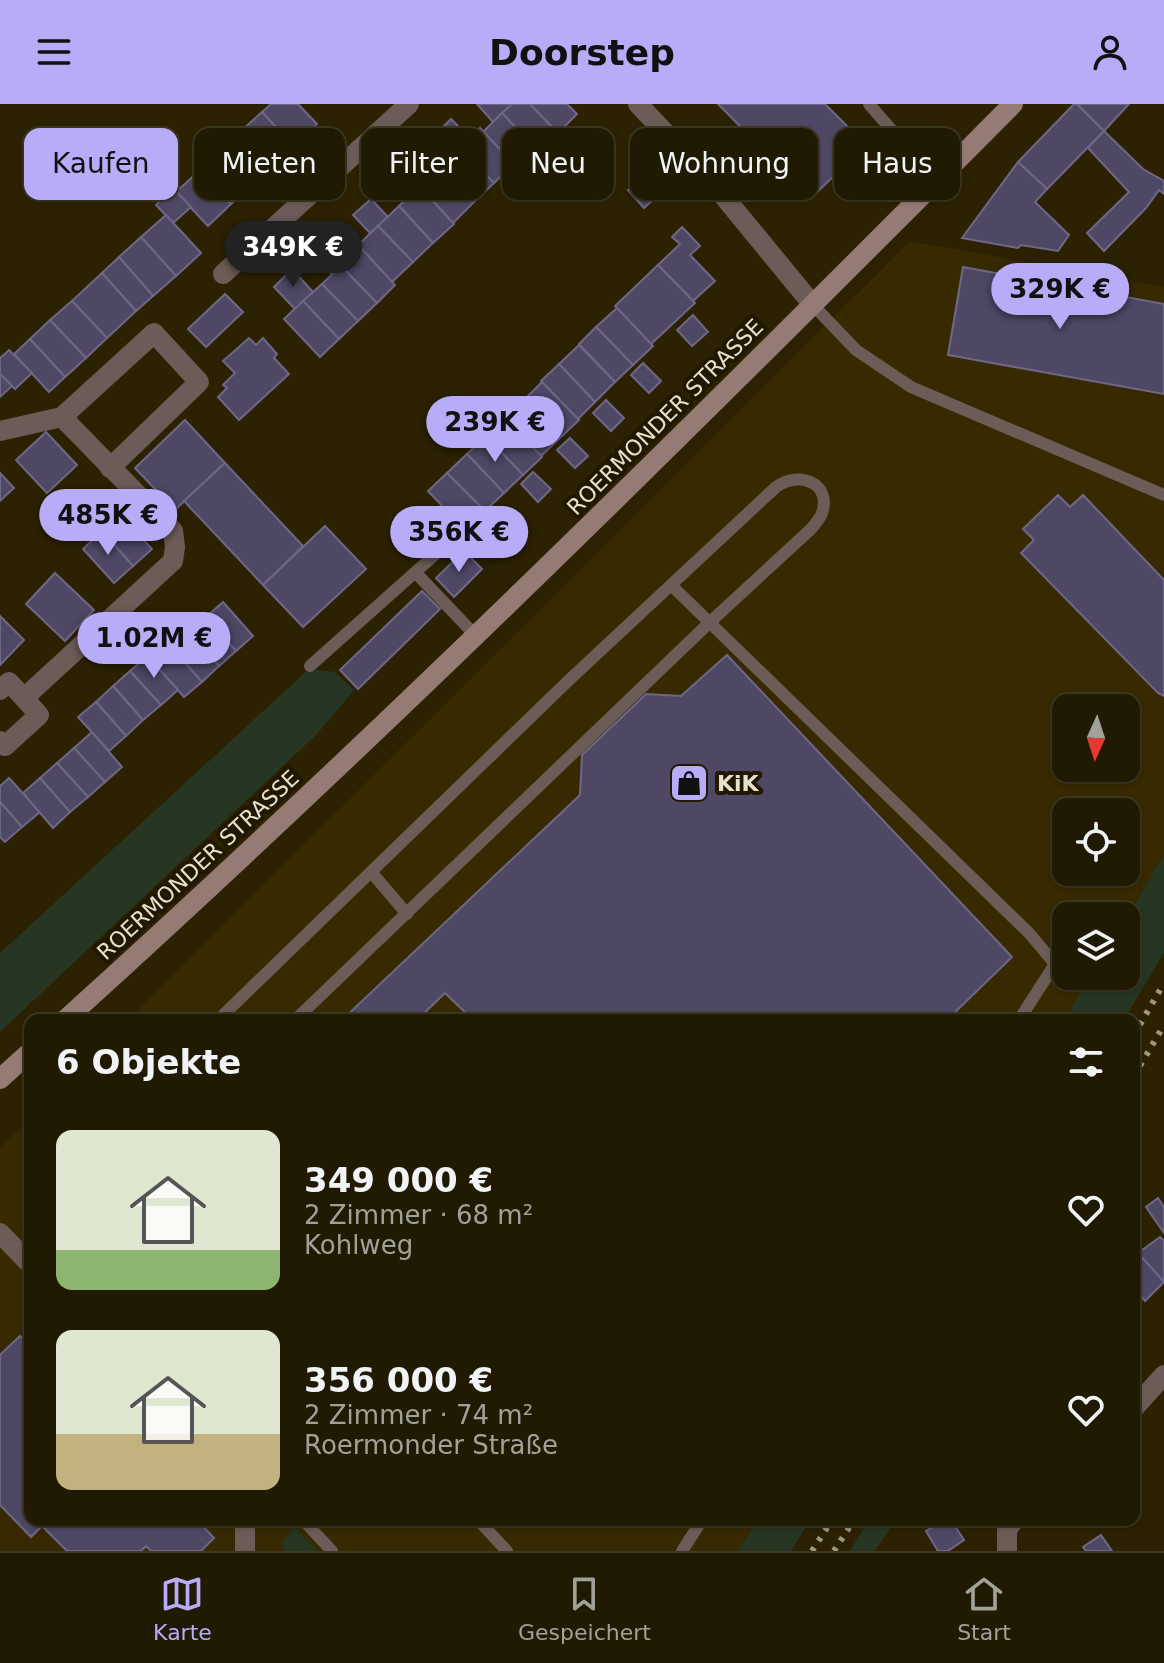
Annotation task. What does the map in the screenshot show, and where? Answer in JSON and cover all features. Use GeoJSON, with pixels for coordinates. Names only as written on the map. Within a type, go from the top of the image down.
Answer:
{"type":"FeatureCollection","features":[{"type":"Feature","properties":{"kind":"main road","name":"ROERMONDER STRASSE"},"geometry":{"type":"LineString","coordinates":[[960,157],[1013,104]]}},
{"type":"Feature","properties":{"kind":"main road","name":"ROERMONDER STRASSE"},"geometry":{"type":"LineString","coordinates":[[72,1014],[206,893],[600,517],[917,200]]}},
{"type":"Feature","properties":{"kind":"main road"},"geometry":{"type":"LineString","coordinates":[[0,1079],[24,1057]]}},
{"type":"Feature","properties":{"kind":"street"},"geometry":{"type":"LineString","coordinates":[[223,274],[409,104]]}},
{"type":"Feature","properties":{"kind":"street"},"geometry":{"type":"LineString","coordinates":[[638,104],[716,187],[813,305]]}},
{"type":"Feature","properties":{"kind":"street"},"geometry":{"type":"LineString","coordinates":[[0,431],[62,417],[154,333],[199,382],[110,468]]}},
{"type":"Feature","properties":{"kind":"street"},"geometry":{"type":"LineString","coordinates":[[24,698],[173,561],[175,547],[173,531],[62,417]]}},
{"type":"Feature","properties":{"kind":"street"},"geometry":{"type":"LineString","coordinates":[[0,690],[9,682],[39,715],[5,746],[0,741]]}},
{"type":"Feature","properties":{"kind":"street"},"geometry":{"type":"LineString","coordinates":[[0,1233],[24,1258]]}},
{"type":"Feature","properties":{"kind":"street"},"geometry":{"type":"LineString","coordinates":[[1140,1401],[1164,1375]]}},
{"type":"Feature","properties":{"kind":"street"},"geometry":{"type":"LineString","coordinates":[[245,1551],[249,1526]]}},
{"type":"Feature","properties":{"kind":"street"},"geometry":{"type":"LineString","coordinates":[[1007,1551],[1010,1526]]}},
{"type":"Feature","properties":{"kind":"lane"},"geometry":{"type":"LineString","coordinates":[[869,104],[890,128]]}},
{"type":"Feature","properties":{"kind":"lane"},"geometry":{"type":"LineString","coordinates":[[813,305],[856,350],[911,387],[1164,495]]}},
{"type":"Feature","properties":{"kind":"lane"},"geometry":{"type":"LineString","coordinates":[[224,1014],[568,681],[787,479],[798,477],[810,481],[819,489],[823,500],[822,514],[811,529],[301,1014]]}},
{"type":"Feature","properties":{"kind":"lane"},"geometry":{"type":"LineString","coordinates":[[310,666],[448,543]]}},
{"type":"Feature","properties":{"kind":"lane"},"geometry":{"type":"LineString","coordinates":[[416,573],[475,635]]}},
{"type":"Feature","properties":{"kind":"lane"},"geometry":{"type":"LineString","coordinates":[[671,585],[1029,933],[1055,964],[1023,1014]]}},
{"type":"Feature","properties":{"kind":"lane"},"geometry":{"type":"LineString","coordinates":[[372,873],[407,914]]}},
{"type":"Feature","properties":{"kind":"lane"},"geometry":{"type":"LineString","coordinates":[[309,1526],[332,1551]]}},
{"type":"Feature","properties":{"kind":"lane"},"geometry":{"type":"LineString","coordinates":[[484,1526],[507,1551]]}},
{"type":"Feature","properties":{"kind":"lane"},"geometry":{"type":"LineString","coordinates":[[682,1551],[698,1526]]}},
{"type":"Feature","properties":{"kind":"shaded area"},"geometry":{"type":"Polygon","coordinates":[[[910,241],[1164,287],[1164,855],[1136,902],[1052,902],[1052,990],[1082,990],[1068,1014],[134,1014],[910,241]]]}},
{"type":"Feature","properties":{"kind":"shaded area"},"geometry":{"type":"Polygon","coordinates":[[[24,1124],[24,1526],[294,1526],[283,1542],[284,1551],[0,1551],[0,1148],[24,1124]]]}},
{"type":"Feature","properties":{"kind":"shaded area"},"geometry":{"type":"Polygon","coordinates":[[[294,1526],[753,1526],[738,1551],[317,1551],[294,1526]]]}},
{"type":"Feature","properties":{"kind":"green space"},"geometry":{"type":"Polygon","coordinates":[[[309,669],[335,672],[354,690],[317,734],[0,1032],[0,953],[309,669]]]}},
{"type":"Feature","properties":{"kind":"green space"},"geometry":{"type":"Polygon","coordinates":[[[1164,855],[1164,952],[1128,1014],[1068,1014],[1082,990],[1140,990],[1140,902],[1136,902],[1164,855]]]}},
{"type":"Feature","properties":{"kind":"green space"},"geometry":{"type":"Polygon","coordinates":[[[294,1526],[317,1551],[284,1551],[283,1542],[294,1526]]]}},
{"type":"Feature","properties":{"kind":"green space"},"geometry":{"type":"Polygon","coordinates":[[[753,1526],[806,1526],[791,1551],[738,1551],[753,1526]]]}},
{"type":"Feature","properties":{"kind":"green space"},"geometry":{"type":"Polygon","coordinates":[[[865,1526],[892,1526],[875,1551],[850,1551],[865,1526]]]}},
{"type":"Feature","properties":{"kind":"building"},"geometry":{"type":"Polygon","coordinates":[[[271,104],[298,104],[317,124],[313,128],[277,128],[262,112],[271,104]]]}},
{"type":"Feature","properties":{"kind":"building"},"geometry":{"type":"Polygon","coordinates":[[[477,104],[512,104],[493,122],[477,104]]]}},
{"type":"Feature","properties":{"kind":"building"},"geometry":{"type":"Polygon","coordinates":[[[512,104],[530,104],[553,128],[516,128],[502,113],[512,104]]]}},
{"type":"Feature","properties":{"kind":"building"},"geometry":{"type":"Polygon","coordinates":[[[530,104],[567,104],[577,114],[563,128],[553,128],[530,104]]]}},
{"type":"Feature","properties":{"kind":"building"},"geometry":{"type":"Polygon","coordinates":[[[718,104],[825,104],[849,128],[834,128],[834,176],[818,191],[818,128],[742,128],[718,104]]]}},
{"type":"Feature","properties":{"kind":"building"},"geometry":{"type":"Polygon","coordinates":[[[1074,104],[1104,131],[1047,189],[1018,162],[1074,104]]]}},
{"type":"Feature","properties":{"kind":"building"},"geometry":{"type":"Polygon","coordinates":[[[1077,104],[1129,104],[1104,131],[1077,104]]]}},
{"type":"Feature","properties":{"kind":"building"},"geometry":{"type":"Polygon","coordinates":[[[262,112],[277,128],[244,128],[262,112]]]}},
{"type":"Feature","properties":{"kind":"building"},"geometry":{"type":"Polygon","coordinates":[[[502,113],[516,128],[502,128],[502,152],[486,135],[486,129],[502,113]]]}},
{"type":"Feature","properties":{"kind":"building"},"geometry":{"type":"Polygon","coordinates":[[[451,119],[460,128],[442,128],[451,119]]]}},
{"type":"Feature","properties":{"kind":"building"},"geometry":{"type":"Polygon","coordinates":[[[1104,131],[1143,169],[1164,181],[1164,194],[1159,190],[1104,251],[1087,233],[1129,192],[1088,148],[1104,131]]]}},
{"type":"Feature","properties":{"kind":"building"},"geometry":{"type":"Polygon","coordinates":[[[486,134],[502,151],[502,175],[494,183],[486,175],[486,134]]]}},
{"type":"Feature","properties":{"kind":"building"},"geometry":{"type":"Polygon","coordinates":[[[1018,162],[1047,189],[1035,202],[1069,235],[1058,251],[962,238],[1018,162]]]}},
{"type":"Feature","properties":{"kind":"building"},"geometry":{"type":"Polygon","coordinates":[[[486,175],[494,183],[486,191],[486,175]]]}},
{"type":"Feature","properties":{"kind":"building"},"geometry":{"type":"Polygon","coordinates":[[[194,176],[194,200],[227,200],[231,204],[208,226],[178,194],[178,190],[194,176]]]}},
{"type":"Feature","properties":{"kind":"building"},"geometry":{"type":"Polygon","coordinates":[[[178,193],[191,207],[173,223],[156,205],[161,200],[178,200],[178,193]]]}},
{"type":"Feature","properties":{"kind":"building"},"geometry":{"type":"Polygon","coordinates":[[[372,200],[388,217],[370,233],[353,215],[372,200]]]}},
{"type":"Feature","properties":{"kind":"building"},"geometry":{"type":"Polygon","coordinates":[[[405,200],[432,200],[454,224],[433,243],[399,206],[405,200]]]}},
{"type":"Feature","properties":{"kind":"building"},"geometry":{"type":"Polygon","coordinates":[[[432,200],[470,200],[473,203],[453,223],[432,200]]]}},
{"type":"Feature","properties":{"kind":"building"},"geometry":{"type":"Polygon","coordinates":[[[637,200],[653,200],[644,208],[637,200]]]}},
{"type":"Feature","properties":{"kind":"building"},"geometry":{"type":"Polygon","coordinates":[[[399,206],[433,243],[413,262],[378,226],[399,206]]]}},
{"type":"Feature","properties":{"kind":"building"},"geometry":{"type":"Polygon","coordinates":[[[166,215],[201,253],[176,276],[141,237],[166,215]]]}},
{"type":"Feature","properties":{"kind":"building"},"geometry":{"type":"Polygon","coordinates":[[[378,226],[413,262],[392,282],[358,245],[378,226]]]}},
{"type":"Feature","properties":{"kind":"building"},"geometry":{"type":"Polygon","coordinates":[[[682,227],[700,246],[690,255],[715,281],[693,301],[658,265],[680,244],[672,237],[682,227]]]}},
{"type":"Feature","properties":{"kind":"building"},"geometry":{"type":"Polygon","coordinates":[[[329,234],[350,257],[332,274],[311,252],[329,234]]]}},
{"type":"Feature","properties":{"kind":"building"},"geometry":{"type":"Polygon","coordinates":[[[141,237],[176,276],[153,296],[119,257],[141,237]]]}},
{"type":"Feature","properties":{"kind":"building"},"geometry":{"type":"Polygon","coordinates":[[[360,247],[395,285],[377,303],[341,266],[360,247]]]}},
{"type":"Feature","properties":{"kind":"building"},"geometry":{"type":"Polygon","coordinates":[[[119,257],[153,296],[136,311],[102,273],[119,257]]]}},
{"type":"Feature","properties":{"kind":"building"},"geometry":{"type":"Polygon","coordinates":[[[658,265],[695,303],[651,344],[615,306],[658,265]]]}},
{"type":"Feature","properties":{"kind":"building"},"geometry":{"type":"Polygon","coordinates":[[[341,266],[377,303],[358,321],[322,284],[341,266]]]}},
{"type":"Feature","properties":{"kind":"building"},"geometry":{"type":"Polygon","coordinates":[[[963,267],[1164,304],[1164,394],[948,355],[963,267]]]}},
{"type":"Feature","properties":{"kind":"building"},"geometry":{"type":"Polygon","coordinates":[[[292,269],[313,292],[295,309],[274,287],[292,269]]]}},
{"type":"Feature","properties":{"kind":"building"},"geometry":{"type":"Polygon","coordinates":[[[102,273],[136,311],[107,338],[72,301],[102,273]]]}},
{"type":"Feature","properties":{"kind":"building"},"geometry":{"type":"Polygon","coordinates":[[[322,284],[358,321],[339,339],[303,301],[322,284]]]}},
{"type":"Feature","properties":{"kind":"building"},"geometry":{"type":"Polygon","coordinates":[[[225,294],[243,312],[206,347],[188,329],[225,294]]]}},
{"type":"Feature","properties":{"kind":"building"},"geometry":{"type":"Polygon","coordinates":[[[72,301],[107,338],[86,358],[50,320],[72,301]]]}},
{"type":"Feature","properties":{"kind":"building"},"geometry":{"type":"Polygon","coordinates":[[[303,301],[339,339],[320,357],[284,319],[303,301]]]}},
{"type":"Feature","properties":{"kind":"building"},"geometry":{"type":"Polygon","coordinates":[[[617,308],[653,346],[633,365],[596,327],[617,308]]]}},
{"type":"Feature","properties":{"kind":"building"},"geometry":{"type":"Polygon","coordinates":[[[693,315],[708,332],[692,346],[677,330],[693,315]]]}},
{"type":"Feature","properties":{"kind":"building"},"geometry":{"type":"Polygon","coordinates":[[[50,320],[86,358],[65,377],[30,339],[50,320]]]}},
{"type":"Feature","properties":{"kind":"building"},"geometry":{"type":"Polygon","coordinates":[[[596,327],[633,365],[615,382],[579,344],[596,327]]]}},
{"type":"Feature","properties":{"kind":"building"},"geometry":{"type":"Polygon","coordinates":[[[249,338],[256,345],[263,338],[277,354],[274,358],[289,374],[239,420],[218,397],[227,388],[223,385],[235,373],[223,361],[249,338]]]}},
{"type":"Feature","properties":{"kind":"building"},"geometry":{"type":"Polygon","coordinates":[[[30,339],[65,377],[49,392],[14,354],[30,339]]]}},
{"type":"Feature","properties":{"kind":"building"},"geometry":{"type":"Polygon","coordinates":[[[579,345],[615,382],[595,402],[559,364],[579,345]]]}},
{"type":"Feature","properties":{"kind":"building"},"geometry":{"type":"Polygon","coordinates":[[[9,350],[32,373],[15,389],[0,374],[0,358],[9,350]]]}},
{"type":"Feature","properties":{"kind":"building"},"geometry":{"type":"Polygon","coordinates":[[[643,363],[661,381],[649,393],[631,375],[643,363]]]}},
{"type":"Feature","properties":{"kind":"building"},"geometry":{"type":"Polygon","coordinates":[[[559,364],[595,402],[578,419],[541,381],[559,364]]]}},
{"type":"Feature","properties":{"kind":"building"},"geometry":{"type":"Polygon","coordinates":[[[0,374],[12,386],[0,397],[0,374]]]}},
{"type":"Feature","properties":{"kind":"building"},"geometry":{"type":"Polygon","coordinates":[[[542,382],[579,420],[559,439],[523,401],[542,382]]]}},
{"type":"Feature","properties":{"kind":"building"},"geometry":{"type":"Polygon","coordinates":[[[606,400],[624,418],[611,431],[593,413],[606,400]]]}},
{"type":"Feature","properties":{"kind":"building"},"geometry":{"type":"Polygon","coordinates":[[[523,401],[559,439],[541,456],[504,418],[523,401]]]}},
{"type":"Feature","properties":{"kind":"building"},"geometry":{"type":"Polygon","coordinates":[[[504,418],[542,457],[523,475],[486,436],[504,418]]]}},
{"type":"Feature","properties":{"kind":"building"},"geometry":{"type":"Polygon","coordinates":[[[185,420],[225,463],[175,510],[135,468],[185,420]]]}},
{"type":"Feature","properties":{"kind":"building"},"geometry":{"type":"Polygon","coordinates":[[[46,432],[77,465],[47,493],[16,460],[46,432]]]}},
{"type":"Feature","properties":{"kind":"building"},"geometry":{"type":"Polygon","coordinates":[[[486,436],[523,475],[504,493],[467,454],[486,436]]]}},
{"type":"Feature","properties":{"kind":"building"},"geometry":{"type":"Polygon","coordinates":[[[570,438],[588,456],[575,468],[557,450],[570,438]]]}},
{"type":"Feature","properties":{"kind":"building"},"geometry":{"type":"Polygon","coordinates":[[[467,454],[504,493],[485,511],[447,473],[467,454]]]}},
{"type":"Feature","properties":{"kind":"building"},"geometry":{"type":"Polygon","coordinates":[[[225,463],[303,546],[263,585],[184,501],[225,463]]]}},
{"type":"Feature","properties":{"kind":"building"},"geometry":{"type":"Polygon","coordinates":[[[533,472],[551,489],[538,502],[521,484],[533,472]]]}},
{"type":"Feature","properties":{"kind":"building"},"geometry":{"type":"Polygon","coordinates":[[[0,473],[14,488],[0,501],[0,473]]]}},
{"type":"Feature","properties":{"kind":"building"},"geometry":{"type":"Polygon","coordinates":[[[447,473],[485,511],[465,530],[428,491],[447,473]]]}},
{"type":"Feature","properties":{"kind":"building"},"geometry":{"type":"Polygon","coordinates":[[[1058,495],[1070,507],[1083,495],[1164,580],[1164,696],[1021,553],[1034,540],[1023,529],[1058,495]]]}},
{"type":"Feature","properties":{"kind":"building"},"geometry":{"type":"Polygon","coordinates":[[[495,510],[513,528],[500,540],[483,522],[495,510]]]}},
{"type":"Feature","properties":{"kind":"building"},"geometry":{"type":"Polygon","coordinates":[[[120,515],[152,549],[133,566],[102,531],[120,515]]]}},
{"type":"Feature","properties":{"kind":"building"},"geometry":{"type":"Polygon","coordinates":[[[325,526],[366,569],[303,627],[263,585],[325,526]]]}},
{"type":"Feature","properties":{"kind":"building"},"geometry":{"type":"Polygon","coordinates":[[[102,531],[133,566],[114,583],[83,549],[102,531]]]}},
{"type":"Feature","properties":{"kind":"building"},"geometry":{"type":"Polygon","coordinates":[[[464,551],[482,569],[454,597],[436,578],[464,551]]]}},
{"type":"Feature","properties":{"kind":"building"},"geometry":{"type":"Polygon","coordinates":[[[55,573],[94,610],[65,641],[26,604],[55,573]]]}},
{"type":"Feature","properties":{"kind":"building"},"geometry":{"type":"Polygon","coordinates":[[[422,591],[440,609],[358,689],[340,670],[422,591]]]}},
{"type":"Feature","properties":{"kind":"building"},"geometry":{"type":"Polygon","coordinates":[[[223,602],[253,636],[236,651],[206,617],[223,602]]]}},
{"type":"Feature","properties":{"kind":"building"},"geometry":{"type":"Polygon","coordinates":[[[0,616],[24,640],[0,665],[0,616]]]}},
{"type":"Feature","properties":{"kind":"building"},"geometry":{"type":"Polygon","coordinates":[[[206,617],[236,651],[219,666],[188,632],[206,617]]]}},
{"type":"Feature","properties":{"kind":"building"},"geometry":{"type":"Polygon","coordinates":[[[188,632],[219,666],[202,682],[171,647],[188,632]]]}},
{"type":"Feature","properties":{"kind":"building"},"geometry":{"type":"Polygon","coordinates":[[[171,647],[202,682],[184,697],[154,663],[171,647]]]}},
{"type":"Feature","properties":{"kind":"building"},"geometry":{"type":"Polygon","coordinates":[[[727,655],[1012,957],[953,1014],[467,1014],[445,993],[423,1014],[348,1014],[580,795],[582,755],[646,694],[681,696],[727,655]]]}},
{"type":"Feature","properties":{"kind":"building"},"geometry":{"type":"Polygon","coordinates":[[[147,656],[178,690],[161,705],[130,671],[147,656]]]}},
{"type":"Feature","properties":{"kind":"building"},"geometry":{"type":"Polygon","coordinates":[[[130,671],[161,705],[143,720],[113,686],[130,671]]]}},
{"type":"Feature","properties":{"kind":"building"},"geometry":{"type":"Polygon","coordinates":[[[113,686],[143,720],[126,736],[96,702],[113,686]]]}},
{"type":"Feature","properties":{"kind":"building"},"geometry":{"type":"Polygon","coordinates":[[[96,702],[126,736],[109,751],[78,717],[96,702]]]}},
{"type":"Feature","properties":{"kind":"building"},"geometry":{"type":"Polygon","coordinates":[[[92,732],[122,767],[105,782],[74,748],[92,732]]]}},
{"type":"Feature","properties":{"kind":"building"},"geometry":{"type":"Polygon","coordinates":[[[74,748],[105,782],[88,797],[57,763],[74,748]]]}},
{"type":"Feature","properties":{"kind":"building"},"geometry":{"type":"Polygon","coordinates":[[[57,763],[88,797],[70,812],[40,778],[57,763]]]}},
{"type":"Feature","properties":{"kind":"building"},"geometry":{"type":"Polygon","coordinates":[[[9,778],[40,812],[22,827],[0,802],[0,786],[9,778]]]}},
{"type":"Feature","properties":{"kind":"building"},"geometry":{"type":"Polygon","coordinates":[[[40,778],[70,812],[53,828],[23,793],[40,778]]]}},
{"type":"Feature","properties":{"kind":"building"},"geometry":{"type":"Polygon","coordinates":[[[0,802],[22,827],[5,842],[0,837],[0,802]]]}},
{"type":"Feature","properties":{"kind":"building"},"geometry":{"type":"Polygon","coordinates":[[[1158,1198],[1164,1207],[1164,1233],[1146,1207],[1158,1198]]]}},
{"type":"Feature","properties":{"kind":"building"},"geometry":{"type":"Polygon","coordinates":[[[1160,1237],[1164,1241],[1164,1282],[1140,1255],[1140,1252],[1160,1237]]]}},
{"type":"Feature","properties":{"kind":"building"},"geometry":{"type":"Polygon","coordinates":[[[1140,1255],[1164,1282],[1145,1301],[1140,1295],[1140,1255]]]}},
{"type":"Feature","properties":{"kind":"building"},"geometry":{"type":"Polygon","coordinates":[[[20,1336],[24,1340],[24,1526],[42,1526],[31,1537],[0,1505],[0,1355],[20,1336]]]}},
{"type":"Feature","properties":{"kind":"building"},"geometry":{"type":"Polygon","coordinates":[[[42,1526],[203,1526],[214,1538],[201,1551],[151,1551],[146,1546],[141,1551],[67,1551],[42,1526]]]}},
{"type":"Feature","properties":{"kind":"building"},"geometry":{"type":"Polygon","coordinates":[[[934,1526],[955,1526],[964,1540],[948,1551],[938,1551],[926,1531],[934,1526]]]}},
{"type":"Feature","properties":{"kind":"building"},"geometry":{"type":"Polygon","coordinates":[[[1101,1535],[1112,1551],[1086,1551],[1083,1547],[1101,1535]]]}},
{"type":"Feature","properties":{"kind":"railway"},"geometry":{"type":"LineString","coordinates":[[1140,1025],[1164,983]]}},
{"type":"Feature","properties":{"kind":"railway"},"geometry":{"type":"LineString","coordinates":[[1140,1066],[1164,1025]]}},
{"type":"Feature","properties":{"kind":"railway"},"geometry":{"type":"LineString","coordinates":[[812,1551],[828,1526]]}},
{"type":"Feature","properties":{"kind":"railway"},"geometry":{"type":"LineString","coordinates":[[834,1551],[850,1526]]}},
{"type":"Feature","properties":{"kind":"place","name":"KiK"},"geometry":{"type":"Point","coordinates":[689,783]}}]}
